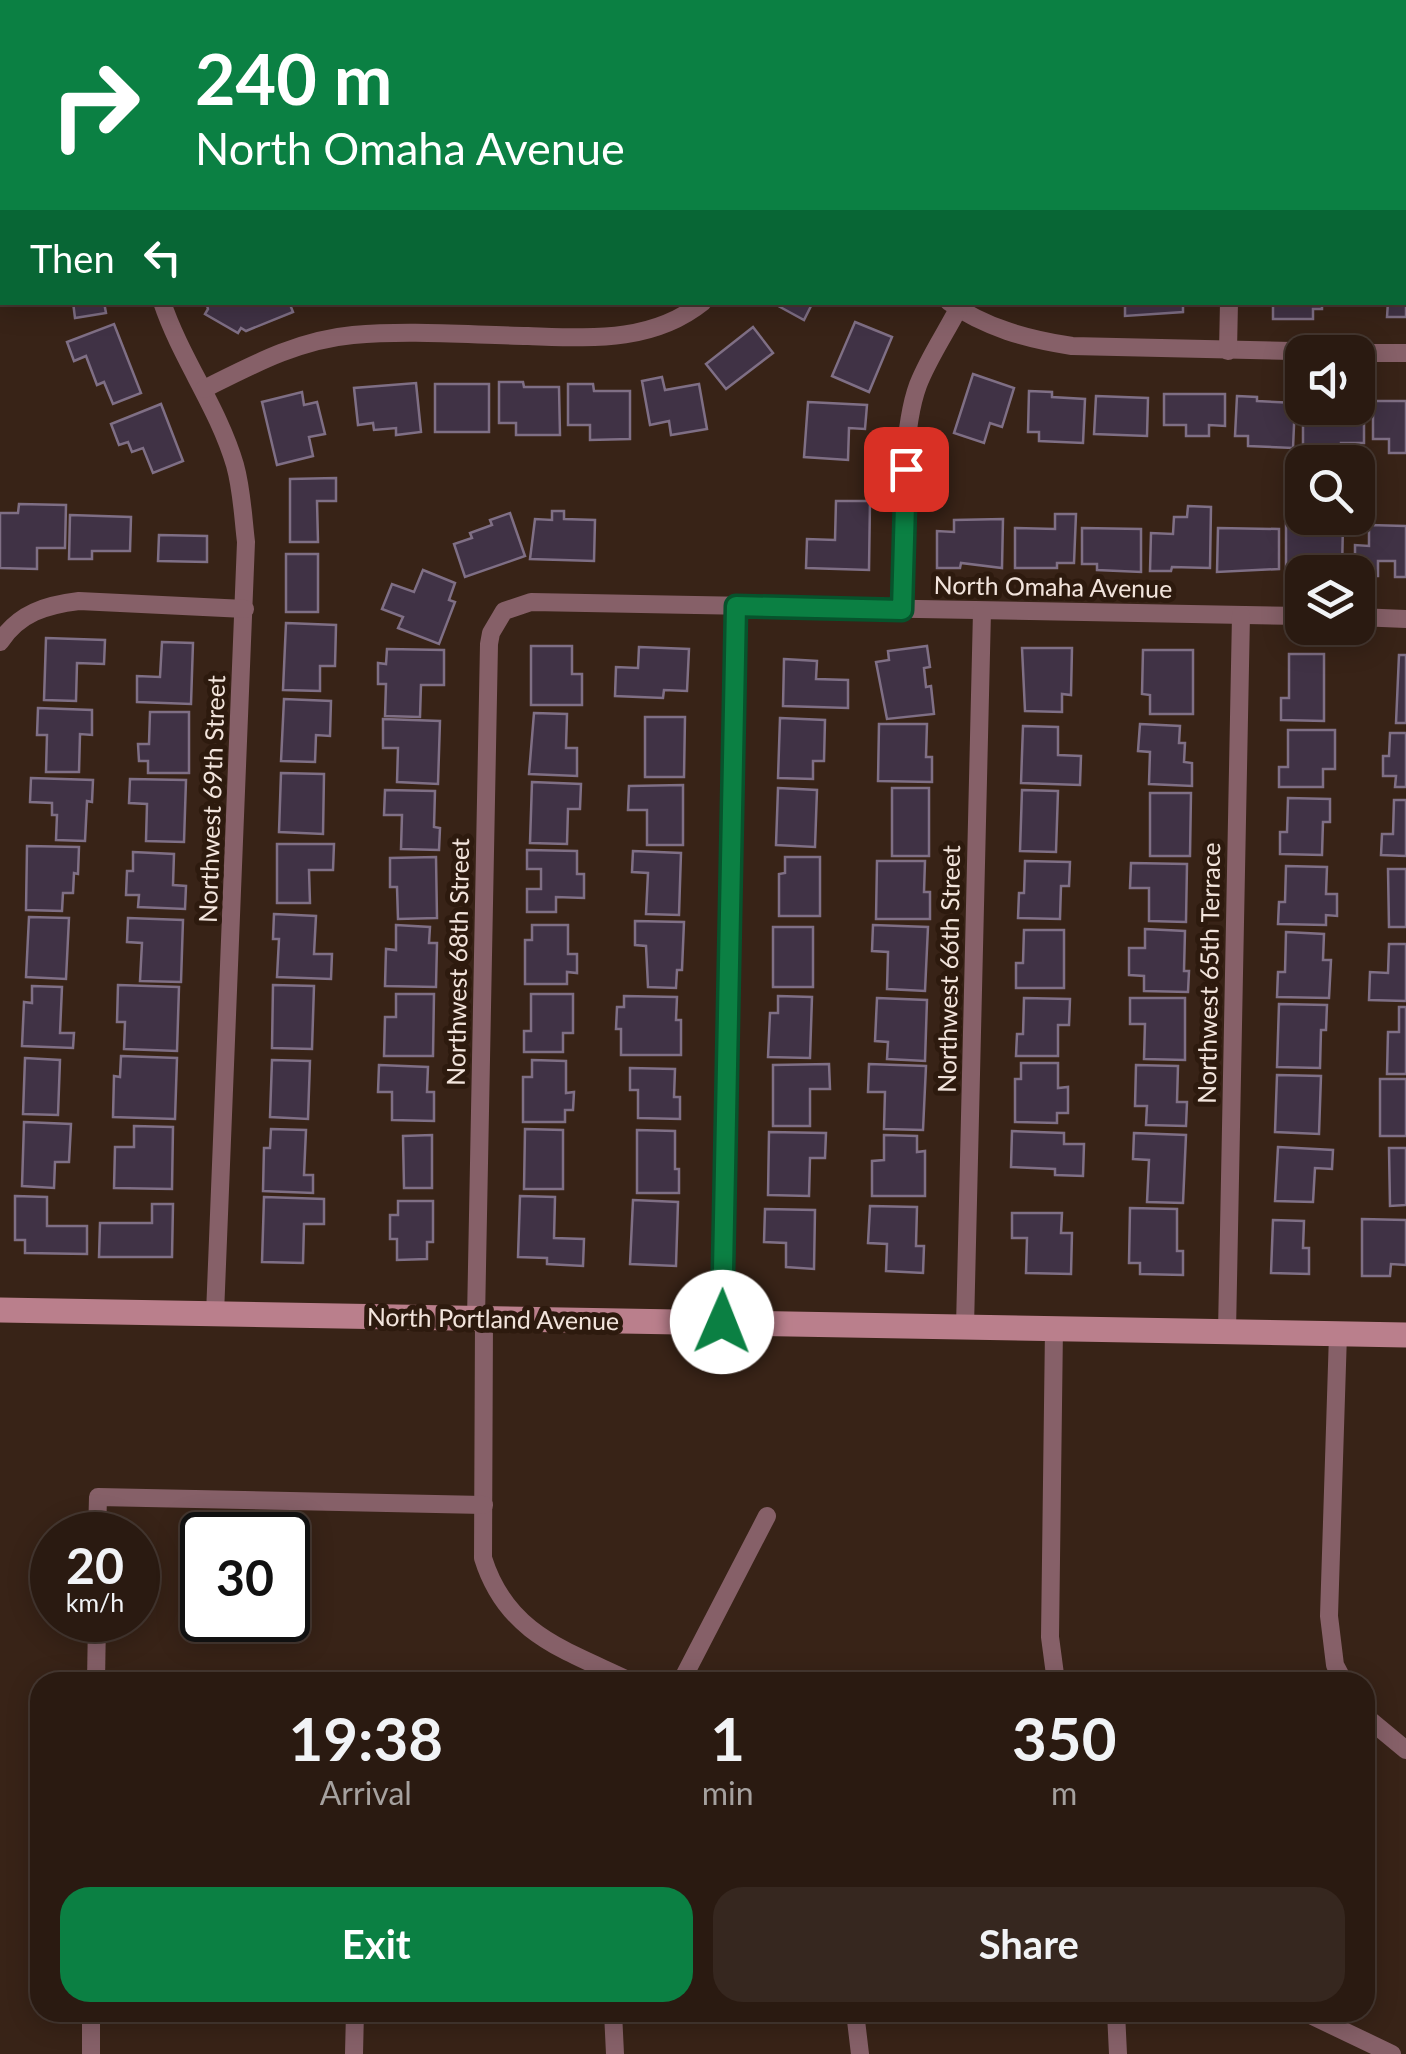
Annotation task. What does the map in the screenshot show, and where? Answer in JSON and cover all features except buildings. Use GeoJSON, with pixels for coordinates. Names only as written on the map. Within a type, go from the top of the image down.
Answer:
{"type":"FeatureCollection","features":[{"type":"Feature","properties":{"kind":"street","name":"Northwest 69th Street"},"geometry":{"type":"LineString","coordinates":[[163,305],[178,346],[204,389],[235,466],[246,542],[215,1314]]}},
{"type":"Feature","properties":{"kind":"street"},"geometry":{"type":"LineString","coordinates":[[204,389],[260,360],[330,338],[386,334],[618,337],[676,321],[699,305]]}},
{"type":"Feature","properties":{"kind":"street"},"geometry":{"type":"LineString","coordinates":[[1228,305],[1228,351]]}},
{"type":"Feature","properties":{"kind":"street"},"geometry":{"type":"LineString","coordinates":[[902,610],[912,405],[953,306],[992,326],[1031,340],[1058,344],[1114,349],[1285,352]]}},
{"type":"Feature","properties":{"kind":"street"},"geometry":{"type":"LineString","coordinates":[[1375,353],[1406,354]]}},
{"type":"Feature","properties":{"kind":"street","name":"North Omaha Avenue"},"geometry":{"type":"LineString","coordinates":[[504,610],[531,602],[1285,616]]}},
{"type":"Feature","properties":{"kind":"street"},"geometry":{"type":"LineString","coordinates":[[0,642],[14,623],[30,612],[59,603],[245,609]]}},
{"type":"Feature","properties":{"kind":"street"},"geometry":{"type":"LineString","coordinates":[[722,1322],[736,606]]}},
{"type":"Feature","properties":{"kind":"street","name":"Northwest 68th Street"},"geometry":{"type":"LineString","coordinates":[[504,610],[491,632],[489,644],[480,1319],[483,1558],[503,1604],[537,1635],[612,1672]]}},
{"type":"Feature","properties":{"kind":"street","name":"Northwest 66th Street"},"geometry":{"type":"LineString","coordinates":[[966,1327],[982,611]]}},
{"type":"Feature","properties":{"kind":"street","name":"Northwest 65th Terrace"},"geometry":{"type":"LineString","coordinates":[[1227,1332],[1241,615]]}},
{"type":"Feature","properties":{"kind":"street"},"geometry":{"type":"LineString","coordinates":[[1375,618],[1406,618]]}},
{"type":"Feature","properties":{"kind":"street","name":"North Portland Avenue"},"geometry":{"type":"LineString","coordinates":[[0,1310],[1406,1335]]}},
{"type":"Feature","properties":{"kind":"street"},"geometry":{"type":"LineString","coordinates":[[1054,1328],[1050,1636],[1055,1672]]}},
{"type":"Feature","properties":{"kind":"street"},"geometry":{"type":"LineString","coordinates":[[1338,1334],[1329,1616],[1339,1672]]}},
{"type":"Feature","properties":{"kind":"street"},"geometry":{"type":"LineString","coordinates":[[98,1512],[98,1497],[484,1505]]}},
{"type":"Feature","properties":{"kind":"street"},"geometry":{"type":"LineString","coordinates":[[686,1672],[767,1516]]}},
{"type":"Feature","properties":{"kind":"street"},"geometry":{"type":"LineString","coordinates":[[96,1642],[96,1672]]}},
{"type":"Feature","properties":{"kind":"street"},"geometry":{"type":"LineString","coordinates":[[1375,1724],[1406,1750]]}},
{"type":"Feature","properties":{"kind":"street"},"geometry":{"type":"LineString","coordinates":[[91,2022],[91,2054]]}},
{"type":"Feature","properties":{"kind":"street"},"geometry":{"type":"LineString","coordinates":[[354,2054],[355,2022]]}},
{"type":"Feature","properties":{"kind":"street"},"geometry":{"type":"LineString","coordinates":[[613,2022],[615,2054]]}},
{"type":"Feature","properties":{"kind":"street"},"geometry":{"type":"LineString","coordinates":[[856,2022],[860,2054]]}},
{"type":"Feature","properties":{"kind":"street"},"geometry":{"type":"LineString","coordinates":[[1116,2022],[1118,2054]]}},
{"type":"Feature","properties":{"kind":"street"},"geometry":{"type":"LineString","coordinates":[[1325,2022],[1392,2054]]}},
{"type":"Feature","properties":{"kind":"route"},"geometry":{"type":"LineString","coordinates":[[722,1322],[736,606],[902,610],[906,469]]}}]}
